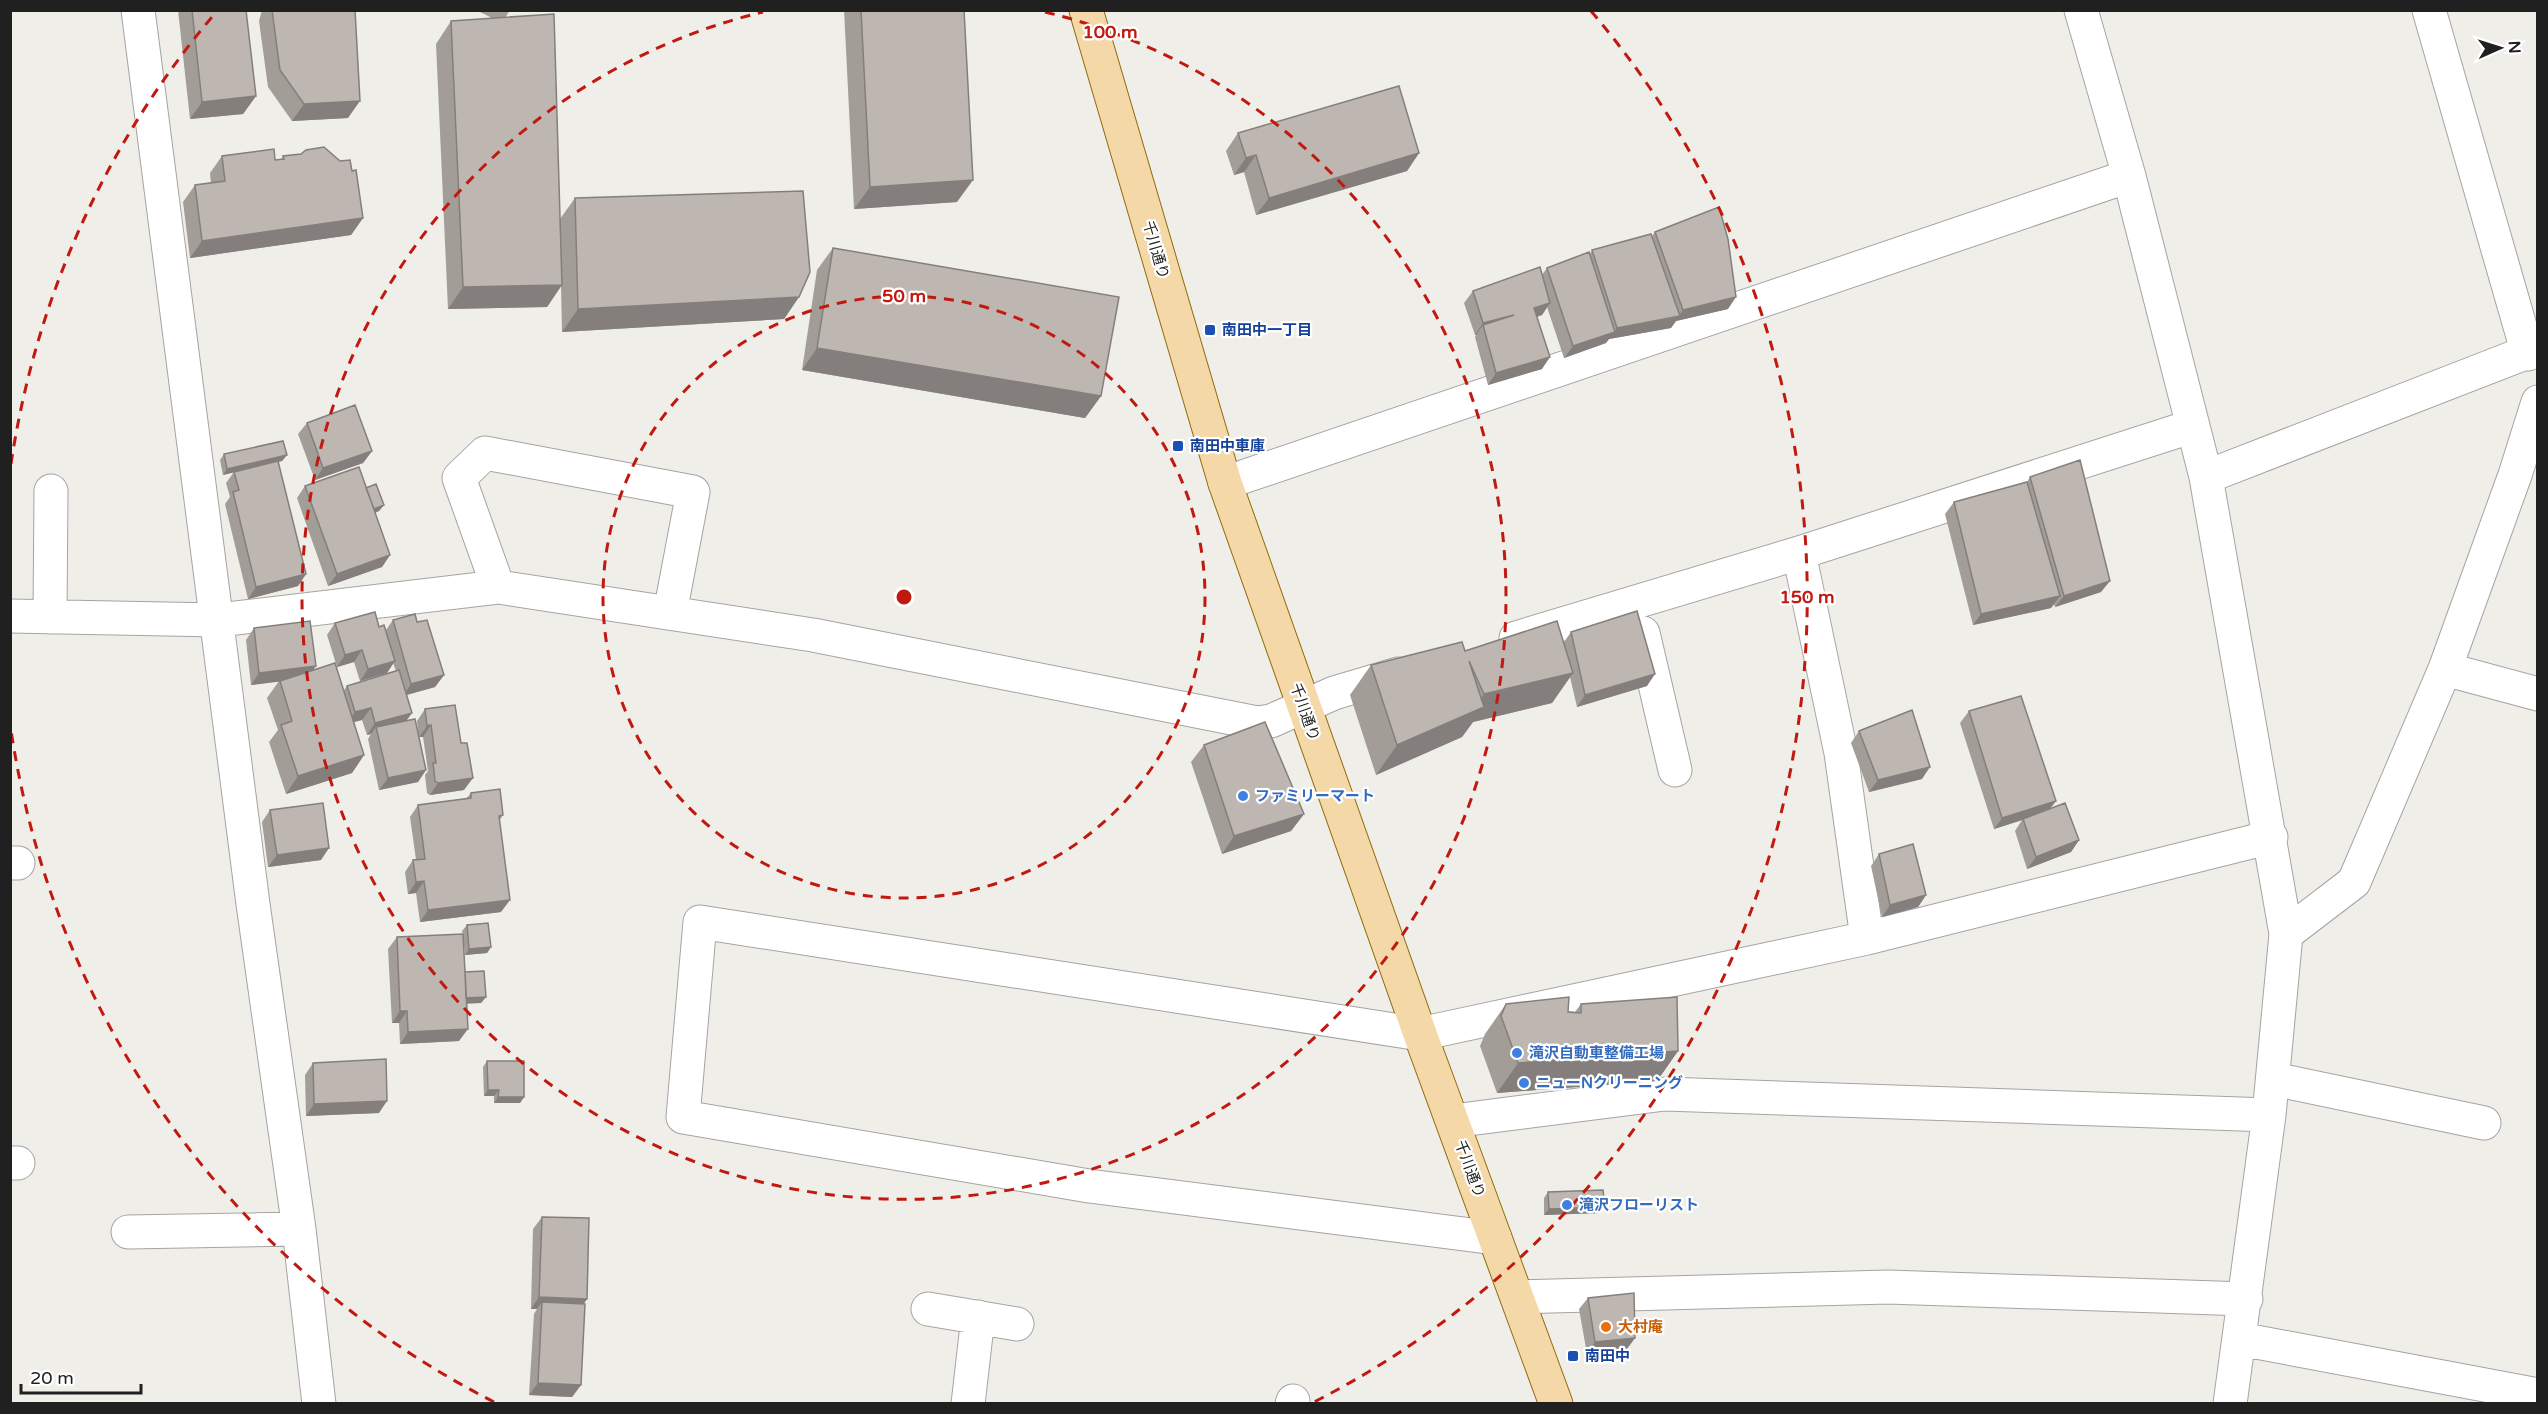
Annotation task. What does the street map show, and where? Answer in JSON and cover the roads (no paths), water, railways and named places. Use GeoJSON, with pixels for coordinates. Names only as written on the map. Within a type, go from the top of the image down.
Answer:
{"type":"FeatureCollection","features":[{"type":"Feature","properties":{"kind":"main road","name":"千川通り"},"geometry":{"type":"LineString","coordinates":[[1086,10],[1225,483],[1420,1034],[1519,1297],[1556,1404]]}},
{"type":"Feature","properties":{"kind":"street"},"geometry":{"type":"LineString","coordinates":[[138,10],[219,620],[254,904],[299,1229],[319,1404]]}},
{"type":"Feature","properties":{"kind":"street"},"geometry":{"type":"LineString","coordinates":[[2081,10],[2129,176],[2206,477],[2271,837],[2286,934],[2269,1114],[2246,1299],[2230,1404]]}},
{"type":"Feature","properties":{"kind":"street"},"geometry":{"type":"LineString","coordinates":[[2206,477],[2533,351],[2429,10]]}},
{"type":"Feature","properties":{"kind":"street"},"geometry":{"type":"LineString","coordinates":[[1225,483],[2129,176]]}},
{"type":"Feature","properties":{"kind":"street"},"geometry":{"type":"LineString","coordinates":[[2286,934],[2354,882],[2526,478],[2538,402]]}},
{"type":"Feature","properties":{"kind":"street"},"geometry":{"type":"LineString","coordinates":[[1490,646],[1799,553],[2193,426]]}},
{"type":"Feature","properties":{"kind":"street"},"geometry":{"type":"LineString","coordinates":[[498,587],[459,478],[485,453],[693,492],[670,613]]}},
{"type":"Feature","properties":{"kind":"street"},"geometry":{"type":"LineString","coordinates":[[50,616],[51,491]]}},
{"type":"Feature","properties":{"kind":"street"},"geometry":{"type":"LineString","coordinates":[[1799,553],[1841,753],[1867,938]]}},
{"type":"Feature","properties":{"kind":"street"},"geometry":{"type":"LineString","coordinates":[[10,616],[219,620],[498,587],[813,635],[1257,723],[1271,721],[1334,693],[1424,666]]}},
{"type":"Feature","properties":{"kind":"street"},"geometry":{"type":"LineString","coordinates":[[1635,602],[1675,770]]}},
{"type":"Feature","properties":{"kind":"street"},"geometry":{"type":"LineString","coordinates":[[2445,669],[2538,694]]}},
{"type":"Feature","properties":{"kind":"street"},"geometry":{"type":"LineString","coordinates":[[1496,1238],[1089,1186],[684,1117],[700,922],[1420,1034],[1867,938],[2271,837]]}},
{"type":"Feature","properties":{"kind":"street"},"geometry":{"type":"LineString","coordinates":[[2273,1079],[2484,1123]]}},
{"type":"Feature","properties":{"kind":"street"},"geometry":{"type":"LineString","coordinates":[[1452,1121],[1665,1094],[2269,1114]]}},
{"type":"Feature","properties":{"kind":"street"},"geometry":{"type":"LineString","coordinates":[[128,1232],[299,1229]]}},
{"type":"Feature","properties":{"kind":"street"},"geometry":{"type":"LineString","coordinates":[[1519,1297],[1888,1287],[2246,1299]]}},
{"type":"Feature","properties":{"kind":"street"},"geometry":{"type":"LineString","coordinates":[[928,1309],[1017,1324]]}},
{"type":"Feature","properties":{"kind":"street"},"geometry":{"type":"LineString","coordinates":[[968,1404],[978,1317]]}},
{"type":"Feature","properties":{"kind":"street"},"geometry":{"type":"LineString","coordinates":[[2240,1339],[2538,1395]]}},
{"type":"Feature","properties":{"kind":"place","name":"南田中一丁目"},"geometry":{"type":"Point","coordinates":[1210,330]}},
{"type":"Feature","properties":{"kind":"place","name":"南田中車庫"},"geometry":{"type":"Point","coordinates":[1178,446]}},
{"type":"Feature","properties":{"kind":"place","name":"ファミリーマート"},"geometry":{"type":"Point","coordinates":[1243,796]}},
{"type":"Feature","properties":{"kind":"place","name":"滝沢自動車整備工場"},"geometry":{"type":"Point","coordinates":[1517,1053]}},
{"type":"Feature","properties":{"kind":"place","name":"ニューNクリーニング"},"geometry":{"type":"Point","coordinates":[1524,1083]}},
{"type":"Feature","properties":{"kind":"place","name":"滝沢フローリスト"},"geometry":{"type":"Point","coordinates":[1567,1205]}},
{"type":"Feature","properties":{"kind":"place","name":"大村庵"},"geometry":{"type":"Point","coordinates":[1606,1327]}},
{"type":"Feature","properties":{"kind":"place","name":"南田中"},"geometry":{"type":"Point","coordinates":[1573,1356]}}]}
